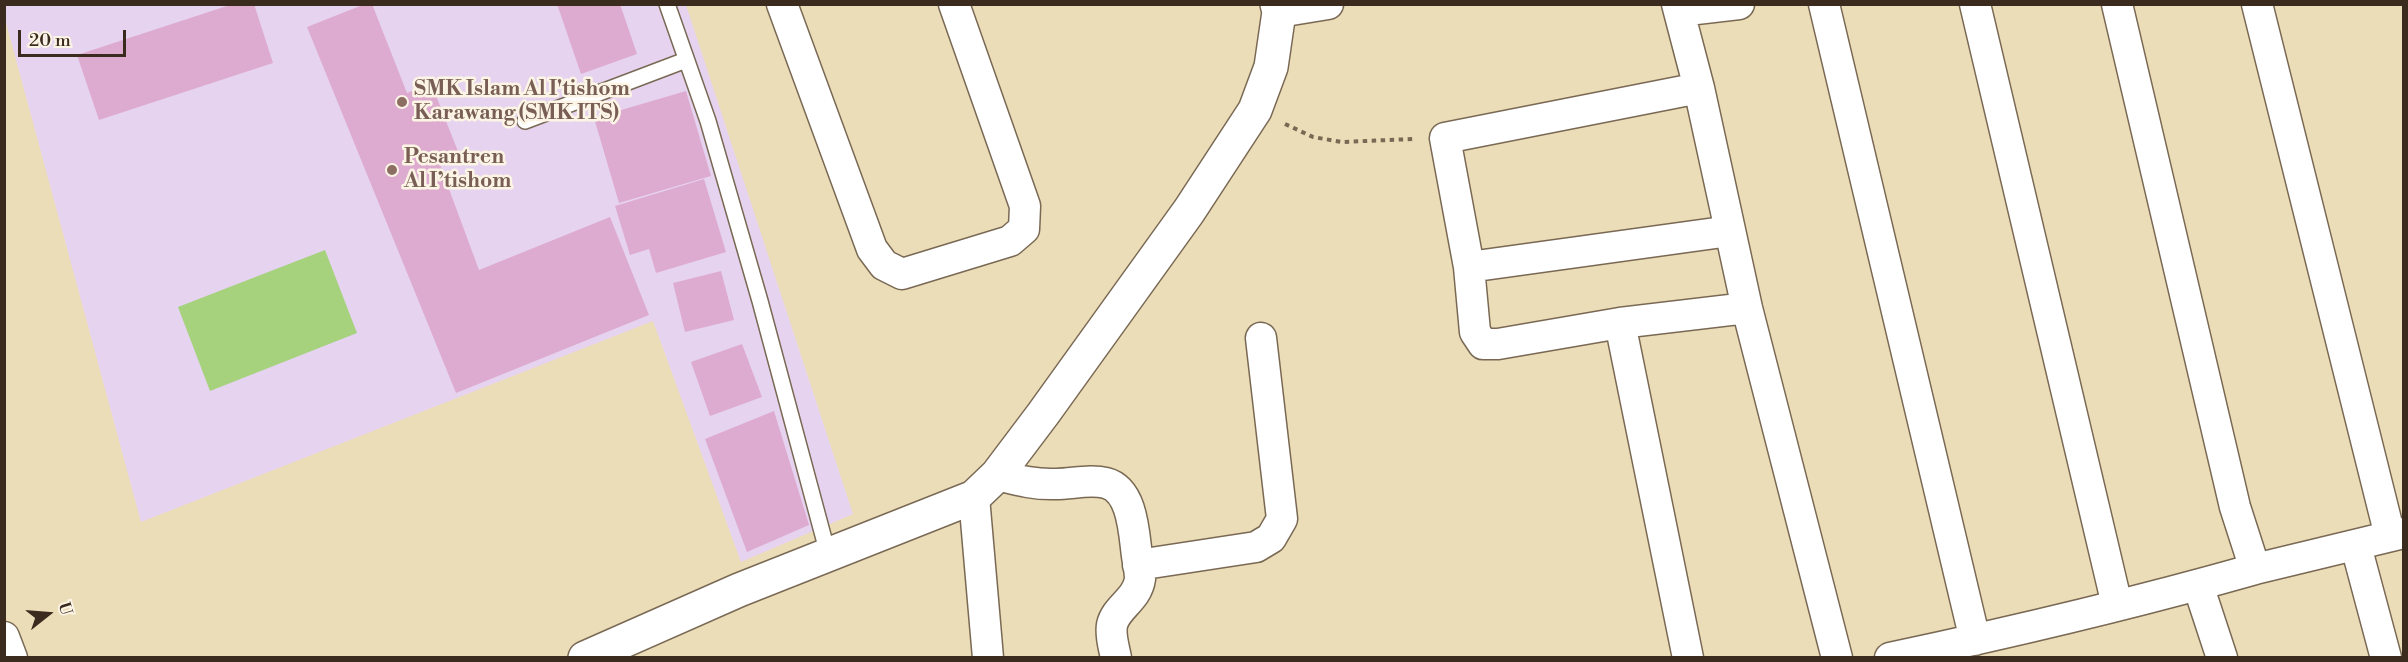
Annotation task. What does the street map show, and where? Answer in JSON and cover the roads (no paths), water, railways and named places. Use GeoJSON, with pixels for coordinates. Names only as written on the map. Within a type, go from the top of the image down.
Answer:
{"type":"FeatureCollection","features":[{"type":"Feature","properties":{"kind":"street"},"geometry":{"type":"LineString","coordinates":[[782,4],[872,249],[884,265],[902,274],[1010,241],[1024,229],[1025,206],[954,4]]}},
{"type":"Feature","properties":{"kind":"street"},"geometry":{"type":"LineString","coordinates":[[585,657],[739,590],[974,497],[997,475],[1043,414],[1189,211],[1255,110],[1270,67],[1278,8],[1328,4]]}},
{"type":"Feature","properties":{"kind":"street"},"geometry":{"type":"LineString","coordinates":[[1738,4],[1678,8],[1699,88],[1747,308],[1837,657]]}},
{"type":"Feature","properties":{"kind":"street"},"geometry":{"type":"LineString","coordinates":[[1824,4],[1976,640]]}},
{"type":"Feature","properties":{"kind":"street"},"geometry":{"type":"LineString","coordinates":[[1975,4],[2117,605]]}},
{"type":"Feature","properties":{"kind":"street"},"geometry":{"type":"LineString","coordinates":[[2117,4],[2235,507],[2255,569]]}},
{"type":"Feature","properties":{"kind":"street"},"geometry":{"type":"LineString","coordinates":[[1890,657],[1976,640],[2397,535],[2257,4]]}},
{"type":"Feature","properties":{"kind":"street"},"geometry":{"type":"LineString","coordinates":[[1699,88],[1444,138],[1469,267],[1475,332],[1483,344],[1498,344],[1620,323],[1747,308]]}},
{"type":"Feature","properties":{"kind":"street"},"geometry":{"type":"LineString","coordinates":[[1469,267],[1730,231]]}},
{"type":"Feature","properties":{"kind":"street"},"geometry":{"type":"LineString","coordinates":[[1620,323],[1688,657]]}},
{"type":"Feature","properties":{"kind":"street"},"geometry":{"type":"LineString","coordinates":[[1138,565],[1256,547],[1271,538],[1282,519],[1261,338]]}},
{"type":"Feature","properties":{"kind":"street"},"geometry":{"type":"LineString","coordinates":[[997,475],[1033,484],[1092,481],[1107,483],[1116,488],[1125,500],[1130,514],[1140,577],[1137,589],[1130,601],[1116,616],[1112,626],[1116,657]]}},
{"type":"Feature","properties":{"kind":"street"},"geometry":{"type":"LineString","coordinates":[[974,497],[988,657]]}},
{"type":"Feature","properties":{"kind":"street"},"geometry":{"type":"LineString","coordinates":[[2356,546],[2386,657]]}},
{"type":"Feature","properties":{"kind":"street"},"geometry":{"type":"LineString","coordinates":[[2198,585],[2222,657]]}},
{"type":"Feature","properties":{"kind":"street"},"geometry":{"type":"LineString","coordinates":[[4,637],[12,657]]}},
{"type":"Feature","properties":{"kind":"lane"},"geometry":{"type":"LineString","coordinates":[[667,4],[708,121],[828,554]]}},
{"type":"Feature","properties":{"kind":"lane"},"geometry":{"type":"LineString","coordinates":[[525,121],[687,60]]}},
{"type":"Feature","properties":{"kind":"place","name":"SMK Islam Al I'tishom Karawang (SMK ITS)"},"geometry":{"type":"Point","coordinates":[402,102]}},
{"type":"Feature","properties":{"kind":"place","name":"Pesantren Al I’tishom"},"geometry":{"type":"Point","coordinates":[392,170]}}]}
